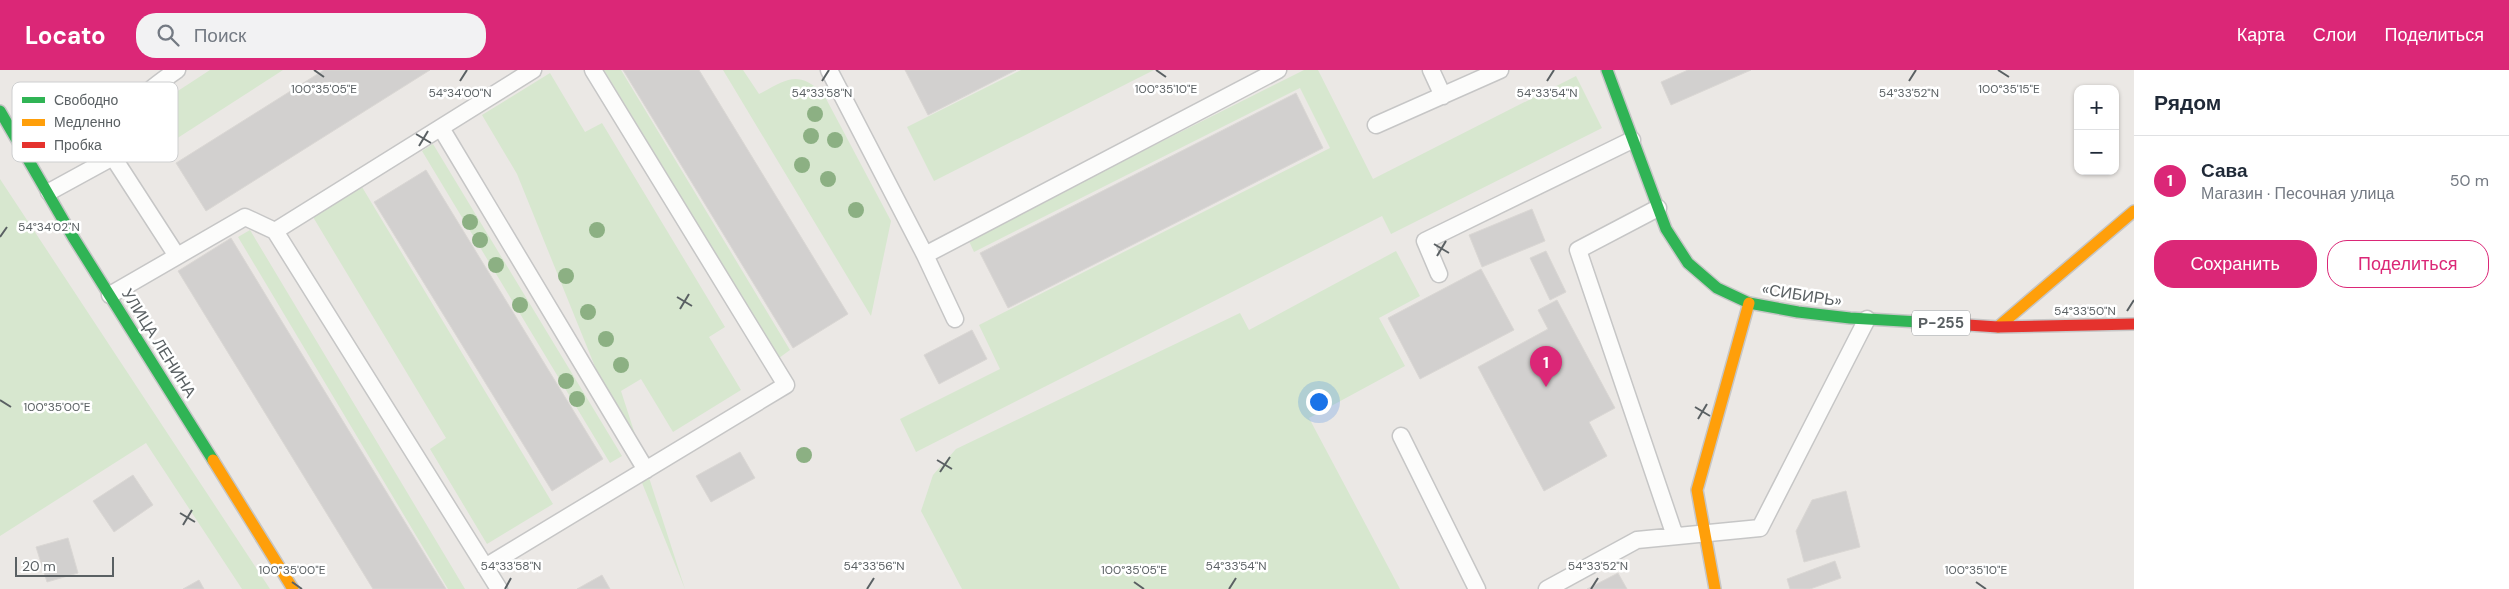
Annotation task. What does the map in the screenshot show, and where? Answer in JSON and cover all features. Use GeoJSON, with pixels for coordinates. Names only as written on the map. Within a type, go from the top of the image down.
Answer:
{"type":"FeatureCollection","features":[{"type":"Feature","properties":{"kind":"main road","name":"«СИБИРЬ»"},"geometry":{"type":"LineString","coordinates":[[1607,70],[1666,229],[1688,263],[1717,288],[1749,303],[1798,312],[1867,319],[1998,327],[2134,324]]}},
{"type":"Feature","properties":{"kind":"main road","name":"УЛИЦА ЛЕНИНА"},"geometry":{"type":"LineString","coordinates":[[0,112],[12,134]]}},
{"type":"Feature","properties":{"kind":"main road","name":"УЛИЦА ЛЕНИНА"},"geometry":{"type":"LineString","coordinates":[[28,162],[49,192],[73,237],[294,589]]}},
{"type":"Feature","properties":{"kind":"main road"},"geometry":{"type":"LineString","coordinates":[[1998,327],[2134,211]]}},
{"type":"Feature","properties":{"kind":"main road"},"geometry":{"type":"LineString","coordinates":[[1716,589],[1697,490],[1749,303]]}},
{"type":"Feature","properties":{"kind":"lane"},"geometry":{"type":"LineString","coordinates":[[160,82],[177,70]]}},
{"type":"Feature","properties":{"kind":"lane"},"geometry":{"type":"LineString","coordinates":[[275,231],[533,70]]}},
{"type":"Feature","properties":{"kind":"lane"},"geometry":{"type":"LineString","coordinates":[[485,566],[786,385],[594,70]]}},
{"type":"Feature","properties":{"kind":"lane"},"geometry":{"type":"LineString","coordinates":[[829,70],[925,255],[955,319]]}},
{"type":"Feature","properties":{"kind":"lane"},"geometry":{"type":"LineString","coordinates":[[925,255],[1278,70]]}},
{"type":"Feature","properties":{"kind":"lane"},"geometry":{"type":"LineString","coordinates":[[1431,70],[1443,96]]}},
{"type":"Feature","properties":{"kind":"lane"},"geometry":{"type":"LineString","coordinates":[[1376,125],[1500,70]]}},
{"type":"Feature","properties":{"kind":"lane"},"geometry":{"type":"LineString","coordinates":[[441,128],[646,470]]}},
{"type":"Feature","properties":{"kind":"lane"},"geometry":{"type":"LineString","coordinates":[[1439,274],[1424,241],[1632,140]]}},
{"type":"Feature","properties":{"kind":"lane"},"geometry":{"type":"LineString","coordinates":[[49,192],[104,162]]}},
{"type":"Feature","properties":{"kind":"lane"},"geometry":{"type":"LineString","coordinates":[[116,162],[177,256]]}},
{"type":"Feature","properties":{"kind":"lane"},"geometry":{"type":"LineString","coordinates":[[1658,208],[1578,250],[1674,536]]}},
{"type":"Feature","properties":{"kind":"lane"},"geometry":{"type":"LineString","coordinates":[[110,295],[245,217],[275,231],[499,589]]}},
{"type":"Feature","properties":{"kind":"lane"},"geometry":{"type":"LineString","coordinates":[[1546,589],[1637,540],[1760,528],[1867,319]]}},
{"type":"Feature","properties":{"kind":"lane"},"geometry":{"type":"LineString","coordinates":[[1401,436],[1477,589]]}},
{"type":"Feature","properties":{"kind":"green space"},"geometry":{"type":"Polygon","coordinates":[[[210,70],[283,70],[178,138],[178,91],[210,70]]]}},
{"type":"Feature","properties":{"kind":"green space"},"geometry":{"type":"Polygon","coordinates":[[[604,70],[621,70],[790,350],[779,358],[604,70]]]}},
{"type":"Feature","properties":{"kind":"green space"},"geometry":{"type":"Polygon","coordinates":[[[723,70],[743,70],[759,94],[792,79],[806,81],[823,93],[891,221],[871,316],[723,70]]]}},
{"type":"Feature","properties":{"kind":"green space"},"geometry":{"type":"Polygon","coordinates":[[[1021,70],[1154,70],[934,181],[907,127],[1021,70]]]}},
{"type":"Feature","properties":{"kind":"green space"},"geometry":{"type":"Polygon","coordinates":[[[1304,70],[1318,70],[1373,179],[1576,76],[1602,128],[1391,234],[1382,216],[916,452],[900,419],[1000,369],[979,325],[1330,148],[1300,88],[974,252],[968,239],[1304,70]]]}},
{"type":"Feature","properties":{"kind":"green space"},"geometry":{"type":"Polygon","coordinates":[[[550,73],[585,132],[602,123],[725,327],[709,337],[741,390],[673,432],[641,379],[621,391],[685,589],[517,174],[482,115],[550,73]]]}},
{"type":"Feature","properties":{"kind":"green space"},"geometry":{"type":"Polygon","coordinates":[[[433,144],[622,456],[610,463],[422,151],[433,144]]]}},
{"type":"Feature","properties":{"kind":"green space"},"geometry":{"type":"Polygon","coordinates":[[[0,179],[270,589],[242,589],[146,443],[0,536],[0,179]]]}},
{"type":"Feature","properties":{"kind":"green space"},"geometry":{"type":"Polygon","coordinates":[[[362,187],[553,504],[487,544],[430,449],[446,438],[313,217],[362,187]]]}},
{"type":"Feature","properties":{"kind":"green space"},"geometry":{"type":"Polygon","coordinates":[[[250,230],[465,589],[448,589],[238,237],[250,230]]]}},
{"type":"Feature","properties":{"kind":"green space"},"geometry":{"type":"Polygon","coordinates":[[[1396,251],[1420,296],[1379,318],[1405,366],[1309,418],[1400,589],[962,589],[921,511],[933,475],[956,449],[1240,313],[1249,330],[1396,251]]]}},
{"type":"Feature","properties":{"kind":"building"},"geometry":{"type":"Polygon","coordinates":[[[324,70],[430,70],[206,211],[176,163],[324,70]]]}},
{"type":"Feature","properties":{"kind":"building"},"geometry":{"type":"Polygon","coordinates":[[[623,70],[699,70],[848,314],[793,348],[623,70]]]}},
{"type":"Feature","properties":{"kind":"building"},"geometry":{"type":"Polygon","coordinates":[[[905,70],[1016,70],[928,115],[905,70]]]}},
{"type":"Feature","properties":{"kind":"building"},"geometry":{"type":"Polygon","coordinates":[[[1688,70],[1751,70],[1671,105],[1661,82],[1688,70]]]}},
{"type":"Feature","properties":{"kind":"building"},"geometry":{"type":"Polygon","coordinates":[[[1296,93],[1323,148],[1008,308],[980,253],[1296,93]]]}},
{"type":"Feature","properties":{"kind":"building"},"geometry":{"type":"Polygon","coordinates":[[[426,170],[603,459],[552,491],[374,202],[426,170]]]}},
{"type":"Feature","properties":{"kind":"building"},"geometry":{"type":"Polygon","coordinates":[[[1532,209],[1545,241],[1482,267],[1469,235],[1532,209]]]}},
{"type":"Feature","properties":{"kind":"building"},"geometry":{"type":"Polygon","coordinates":[[[231,238],[446,589],[373,589],[178,271],[231,238]]]}},
{"type":"Feature","properties":{"kind":"building"},"geometry":{"type":"Polygon","coordinates":[[[1546,251],[1566,292],[1550,300],[1530,258],[1546,251]]]}},
{"type":"Feature","properties":{"kind":"building"},"geometry":{"type":"Polygon","coordinates":[[[1481,269],[1514,330],[1420,379],[1388,318],[1481,269]]]}},
{"type":"Feature","properties":{"kind":"building"},"geometry":{"type":"Polygon","coordinates":[[[1557,300],[1615,408],[1589,422],[1607,456],[1544,491],[1478,367],[1548,329],[1538,310],[1557,300]]]}},
{"type":"Feature","properties":{"kind":"building"},"geometry":{"type":"Polygon","coordinates":[[[972,330],[987,359],[939,384],[924,355],[972,330]]]}},
{"type":"Feature","properties":{"kind":"building"},"geometry":{"type":"Polygon","coordinates":[[[740,452],[755,478],[711,502],[696,476],[740,452]]]}},
{"type":"Feature","properties":{"kind":"building"},"geometry":{"type":"Polygon","coordinates":[[[133,475],[153,505],[114,532],[93,501],[133,475]]]}},
{"type":"Feature","properties":{"kind":"building"},"geometry":{"type":"Polygon","coordinates":[[[1846,491],[1860,547],[1804,562],[1796,531],[1812,500],[1846,491]]]}},
{"type":"Feature","properties":{"kind":"building"},"geometry":{"type":"Polygon","coordinates":[[[68,538],[78,573],[47,582],[36,547],[68,538]]]}},
{"type":"Feature","properties":{"kind":"building"},"geometry":{"type":"Polygon","coordinates":[[[1835,561],[1841,578],[1810,589],[1790,589],[1787,579],[1835,561]]]}},
{"type":"Feature","properties":{"kind":"building"},"geometry":{"type":"Polygon","coordinates":[[[1618,573],[1627,589],[1587,589],[1618,573]]]}},
{"type":"Feature","properties":{"kind":"building"},"geometry":{"type":"Polygon","coordinates":[[[602,575],[610,589],[577,589],[602,575]]]}},
{"type":"Feature","properties":{"kind":"building"},"geometry":{"type":"Polygon","coordinates":[[[199,580],[204,589],[183,589],[199,580]]]}},
{"type":"Feature","properties":{"kind":"traffic: fast"},"geometry":{"type":"LineString","coordinates":[[1607,70],[1666,229],[1688,263],[1717,288],[1749,303],[1798,312],[1850,318],[1937,323]]}},
{"type":"Feature","properties":{"kind":"traffic: fast"},"geometry":{"type":"LineString","coordinates":[[0,111],[12,132]]}},
{"type":"Feature","properties":{"kind":"traffic: fast"},"geometry":{"type":"LineString","coordinates":[[30,162],[73,237],[213,460]]}},
{"type":"Feature","properties":{"kind":"traffic: slow"},"geometry":{"type":"LineString","coordinates":[[1998,327],[2134,211]]}},
{"type":"Feature","properties":{"kind":"traffic: slow"},"geometry":{"type":"LineString","coordinates":[[1715,589],[1697,490],[1749,303]]}},
{"type":"Feature","properties":{"kind":"traffic: slow"},"geometry":{"type":"LineString","coordinates":[[213,460],[293,589]]}},
{"type":"Feature","properties":{"kind":"traffic: jam"},"geometry":{"type":"LineString","coordinates":[[1937,323],[1998,327],[2134,324]]}},
{"type":"Feature","properties":{"kind":"place","name":"Сава"},"geometry":{"type":"Point","coordinates":[1546,387]}}]}
